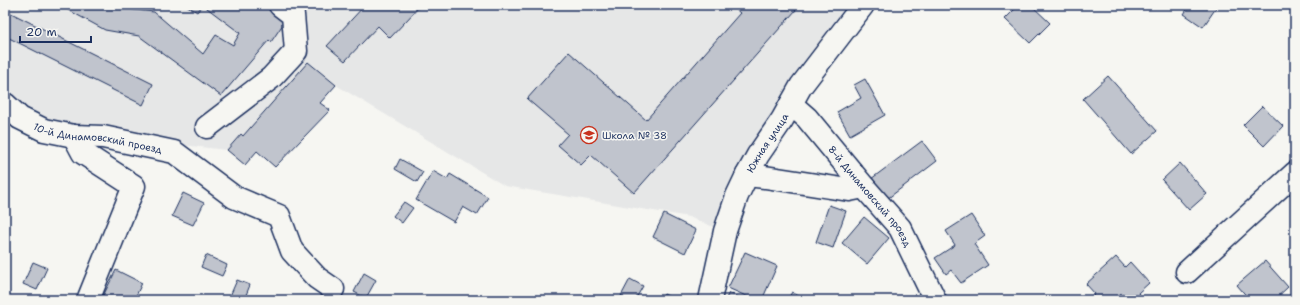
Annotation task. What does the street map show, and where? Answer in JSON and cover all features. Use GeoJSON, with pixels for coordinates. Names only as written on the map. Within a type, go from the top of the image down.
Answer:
{"type":"FeatureCollection","features":[{"type":"Feature","properties":{"kind":"street"},"geometry":{"type":"LineString","coordinates":[[207,127],[270,78],[296,51],[294,15],[280,5]]}},
{"type":"Feature","properties":{"kind":"street","name":"Южная улица"},"geometry":{"type":"LineString","coordinates":[[710,300],[725,231],[737,196],[747,175],[758,155],[782,120],[801,86],[863,5]]}},
{"type":"Feature","properties":{"kind":"street","name":"10-й Динамовский проезд"},"geometry":{"type":"LineString","coordinates":[[5,104],[20,118],[44,130],[74,136],[103,136],[174,152],[234,197],[279,216],[292,251],[317,278],[333,289]]}},
{"type":"Feature","properties":{"kind":"street","name":"8-й Динамовский проезд"},"geometry":{"type":"LineString","coordinates":[[791,104],[808,118],[864,188],[900,228],[935,300]]}},
{"type":"Feature","properties":{"kind":"street"},"geometry":{"type":"LineString","coordinates":[[74,136],[83,153],[134,186],[88,300]]}},
{"type":"Feature","properties":{"kind":"street"},"geometry":{"type":"LineString","coordinates":[[1187,272],[1295,173]]}},
{"type":"Feature","properties":{"kind":"street"},"geometry":{"type":"LineString","coordinates":[[747,175],[849,190],[864,188]]}},
{"type":"Feature","properties":{"kind":"shaded area","name":"Школа № 38"},"geometry":{"type":"Polygon","coordinates":[[[5,5],[856,5],[786,95],[734,174],[716,228],[689,217],[505,186],[336,85],[320,103],[330,110],[275,167],[257,151],[245,165],[227,150],[173,144],[55,126],[5,97],[5,5]]]}},
{"type":"Feature","properties":{"kind":"building"},"geometry":{"type":"Polygon","coordinates":[[[59,5],[110,5],[117,8],[154,12],[203,54],[216,35],[233,45],[240,33],[203,5],[267,5],[285,21],[271,42],[269,40],[221,96],[139,36],[105,30],[59,5]]]}},
{"type":"Feature","properties":{"kind":"building"},"geometry":{"type":"Polygon","coordinates":[[[186,5],[203,5],[197,12],[186,5]]]}},
{"type":"Feature","properties":{"kind":"building"},"geometry":{"type":"Polygon","coordinates":[[[365,5],[420,6],[390,38],[378,26],[345,61],[327,46],[365,5]]]}},
{"type":"Feature","properties":{"kind":"building"},"geometry":{"type":"Polygon","coordinates":[[[731,5],[790,5],[796,10],[634,193],[591,155],[581,165],[558,145],[568,134],[527,99],[569,52],[646,120],[740,13],[731,5]]]}},
{"type":"Feature","properties":{"kind":"building"},"geometry":{"type":"Polygon","coordinates":[[[1019,5],[1031,5],[1050,23],[1030,43],[1005,19],[1019,5]]]}},
{"type":"Feature","properties":{"kind":"building"},"geometry":{"type":"Polygon","coordinates":[[[1190,5],[1218,5],[1203,27],[1184,14],[1190,5]]]}},
{"type":"Feature","properties":{"kind":"building"},"geometry":{"type":"Polygon","coordinates":[[[5,10],[153,84],[143,105],[5,36],[5,10]]]}},
{"type":"Feature","properties":{"kind":"building"},"geometry":{"type":"Polygon","coordinates":[[[308,62],[336,85],[320,103],[330,110],[275,167],[257,151],[245,165],[227,150],[241,134],[243,136],[308,62]]]}},
{"type":"Feature","properties":{"kind":"building"},"geometry":{"type":"Polygon","coordinates":[[[1108,76],[1157,131],[1131,154],[1083,99],[1108,76]]]}},
{"type":"Feature","properties":{"kind":"building"},"geometry":{"type":"Polygon","coordinates":[[[865,79],[885,115],[850,135],[837,112],[861,98],[854,85],[865,79]]]}},
{"type":"Feature","properties":{"kind":"building"},"geometry":{"type":"Polygon","coordinates":[[[1262,106],[1283,126],[1264,146],[1243,125],[1262,106]]]}},
{"type":"Feature","properties":{"kind":"building"},"geometry":{"type":"Polygon","coordinates":[[[922,141],[937,161],[887,199],[871,179],[922,141]]]}},
{"type":"Feature","properties":{"kind":"building"},"geometry":{"type":"Polygon","coordinates":[[[400,159],[423,172],[417,182],[395,169],[400,159]]]}},
{"type":"Feature","properties":{"kind":"building"},"geometry":{"type":"Polygon","coordinates":[[[1180,163],[1207,194],[1189,210],[1162,180],[1180,163]]]}},
{"type":"Feature","properties":{"kind":"building"},"geometry":{"type":"Polygon","coordinates":[[[433,171],[447,179],[450,174],[488,197],[477,215],[463,207],[454,222],[416,200],[433,171]]]}},
{"type":"Feature","properties":{"kind":"building"},"geometry":{"type":"Polygon","coordinates":[[[183,193],[204,203],[193,225],[172,216],[183,193]]]}},
{"type":"Feature","properties":{"kind":"building"},"geometry":{"type":"Polygon","coordinates":[[[404,202],[413,208],[402,223],[393,216],[404,202]]]}},
{"type":"Feature","properties":{"kind":"building"},"geometry":{"type":"Polygon","coordinates":[[[829,205],[846,211],[833,248],[816,242],[829,205]]]}},
{"type":"Feature","properties":{"kind":"building"},"geometry":{"type":"Polygon","coordinates":[[[664,214],[696,230],[685,253],[653,237],[664,214]]]}},
{"type":"Feature","properties":{"kind":"building"},"geometry":{"type":"Polygon","coordinates":[[[971,215],[985,236],[974,244],[988,265],[961,283],[951,270],[946,274],[935,258],[955,245],[946,231],[971,215]]]}},
{"type":"Feature","properties":{"kind":"building"},"geometry":{"type":"Polygon","coordinates":[[[864,217],[889,238],[867,264],[842,243],[864,217]]]}},
{"type":"Feature","properties":{"kind":"building"},"geometry":{"type":"Polygon","coordinates":[[[745,252],[777,266],[762,300],[755,300],[728,288],[745,252]]]}},
{"type":"Feature","properties":{"kind":"building"},"geometry":{"type":"Polygon","coordinates":[[[206,255],[227,265],[222,276],[201,267],[206,255]]]}},
{"type":"Feature","properties":{"kind":"building"},"geometry":{"type":"Polygon","coordinates":[[[1116,257],[1125,267],[1130,262],[1149,283],[1138,293],[1143,298],[1142,300],[1127,300],[1121,293],[1114,300],[1089,300],[1095,294],[1086,284],[1116,257]]]}},
{"type":"Feature","properties":{"kind":"building"},"geometry":{"type":"Polygon","coordinates":[[[1265,261],[1288,287],[1274,300],[1250,300],[1237,285],[1265,261]]]}},
{"type":"Feature","properties":{"kind":"building"},"geometry":{"type":"Polygon","coordinates":[[[33,262],[47,268],[37,290],[23,284],[33,262]]]}},
{"type":"Feature","properties":{"kind":"building"},"geometry":{"type":"Polygon","coordinates":[[[116,270],[142,283],[134,300],[101,300],[116,270]]]}},
{"type":"Feature","properties":{"kind":"building"},"geometry":{"type":"Polygon","coordinates":[[[364,273],[376,280],[366,298],[354,292],[364,273]]]}},
{"type":"Feature","properties":{"kind":"building"},"geometry":{"type":"Polygon","coordinates":[[[630,279],[643,286],[635,300],[628,300],[621,296],[630,279]]]}},
{"type":"Feature","properties":{"kind":"building"},"geometry":{"type":"Polygon","coordinates":[[[237,280],[250,285],[244,300],[239,300],[230,296],[237,280]]]}},
{"type":"Feature","properties":{"kind":"building"},"geometry":{"type":"Polygon","coordinates":[[[792,292],[805,300],[787,300],[792,292]]]}},
{"type":"Feature","properties":{"kind":"building"},"geometry":{"type":"Polygon","coordinates":[[[729,293],[744,300],[725,300],[729,293]]]}},
{"type":"Feature","properties":{"kind":"building"},"geometry":{"type":"Polygon","coordinates":[[[664,294],[676,300],[661,300],[664,294]]]}},
{"type":"Feature","properties":{"kind":"place","name":"Школа № 38"},"geometry":{"type":"Point","coordinates":[589,135]}}]}
